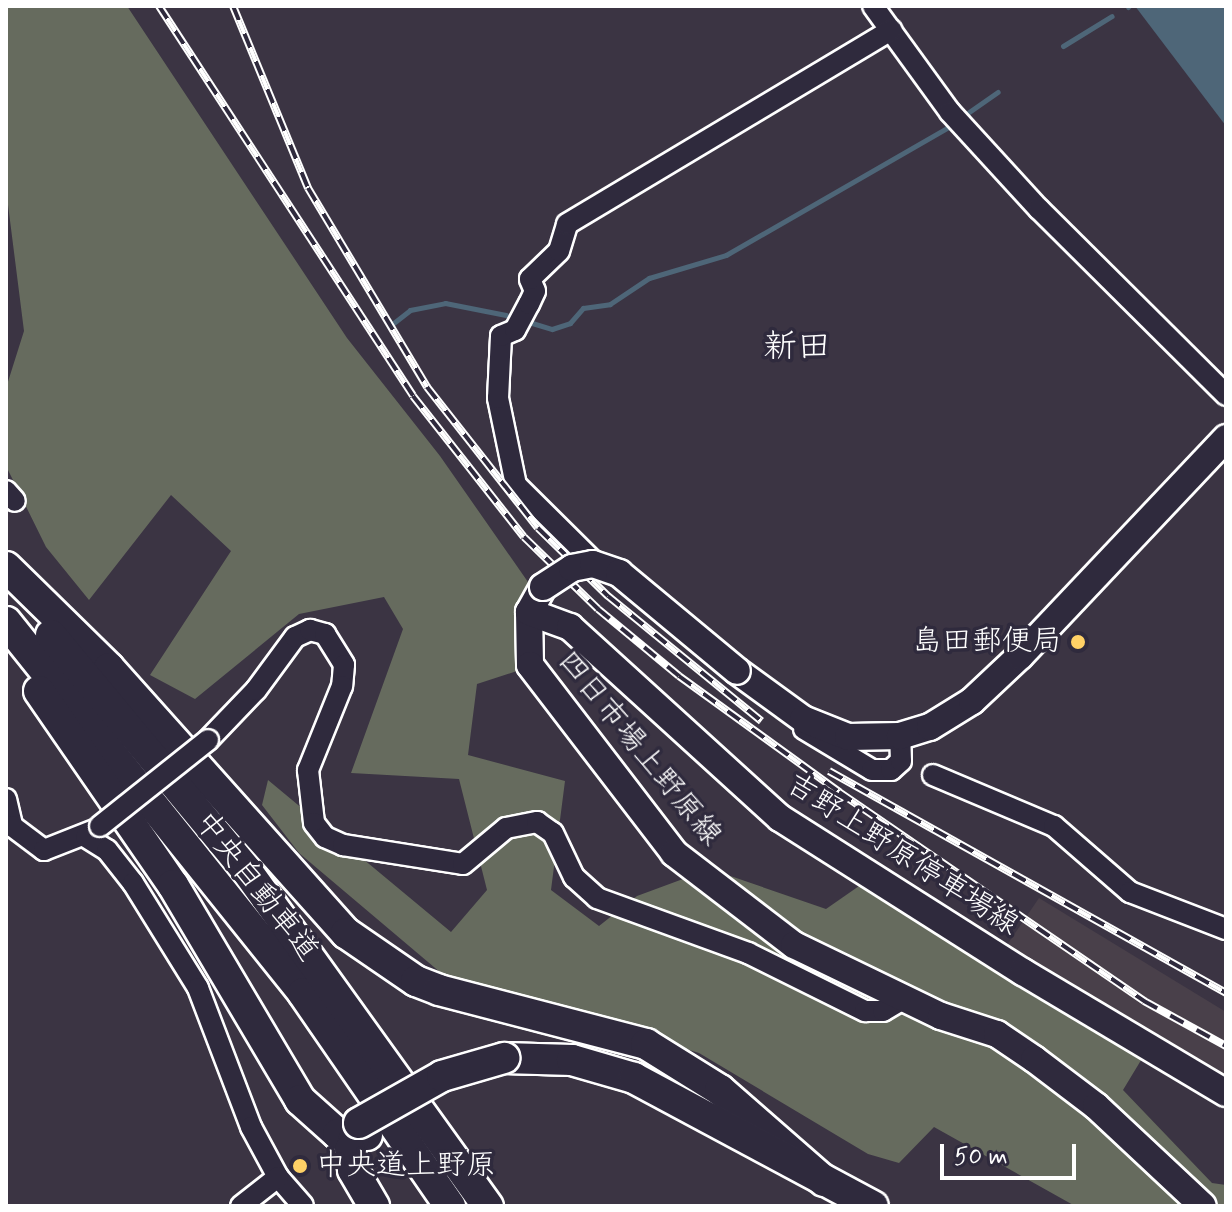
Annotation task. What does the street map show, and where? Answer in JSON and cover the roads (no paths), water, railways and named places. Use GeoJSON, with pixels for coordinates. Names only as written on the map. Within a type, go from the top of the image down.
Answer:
{"type":"FeatureCollection","features":[{"type":"Feature","properties":{"kind":"highway"},"geometry":{"type":"LineString","coordinates":[[6,567],[109,668],[346,933],[416,981],[439,990],[646,1044],[720,1090],[826,1194]]}},
{"type":"Feature","properties":{"kind":"highway","name":"中央自動車道"},"geometry":{"type":"LineString","coordinates":[[6,581],[247,871],[488,1206]]}},
{"type":"Feature","properties":{"kind":"highway","name":"中央自動車道"},"geometry":{"type":"LineString","coordinates":[[6,622],[303,993],[450,1206]]}},
{"type":"Feature","properties":{"kind":"highway"},"geometry":{"type":"LineString","coordinates":[[6,649],[173,885],[300,1100],[325,1127],[360,1131],[442,1076],[572,1060],[634,1078],[826,1194],[873,1206]]}},
{"type":"Feature","properties":{"kind":"highway"},"geometry":{"type":"LineString","coordinates":[[360,1131],[353,1170],[374,1206]]}},
{"type":"Feature","properties":{"kind":"main road"},"geometry":{"type":"LineString","coordinates":[[529,612],[543,587],[572,568],[593,564],[619,573],[737,671],[828,731],[848,737],[900,736],[930,727],[972,701],[1226,438]]}},
{"type":"Feature","properties":{"kind":"main road","name":"四日市場上野原線"},"geometry":{"type":"LineString","coordinates":[[529,612],[530,665],[674,853],[794,945],[905,998],[997,1034],[1096,1106],[1203,1206]]}},
{"type":"Feature","properties":{"kind":"main road","name":"吉野上野原停車場線"},"geometry":{"type":"LineString","coordinates":[[529,612],[570,627],[780,818],[1023,972],[1226,1093]]}},
{"type":"Feature","properties":{"kind":"street"},"geometry":{"type":"LineString","coordinates":[[873,6],[950,112],[1029,199],[1226,395]]}},
{"type":"Feature","properties":{"kind":"street"},"geometry":{"type":"LineString","coordinates":[[891,30],[567,224],[559,251],[530,279],[535,291],[515,330],[501,336],[498,398],[516,485],[567,540],[676,634],[765,706],[872,770],[891,770],[901,761],[900,736]]}},
{"type":"Feature","properties":{"kind":"street"},"geometry":{"type":"LineString","coordinates":[[6,799],[12,826],[44,850],[93,832],[208,740],[248,699],[295,637],[310,630],[325,634],[344,665],[342,686],[308,770],[314,823],[325,837],[343,845],[463,864],[506,828],[537,822],[553,833],[574,877],[597,898],[748,953],[865,1011],[883,1011],[905,998]]}},
{"type":"Feature","properties":{"kind":"street"},"geometry":{"type":"LineString","coordinates":[[933,775],[1054,826],[1130,892],[1226,929]]}},
{"type":"Feature","properties":{"kind":"street"},"geometry":{"type":"LineString","coordinates":[[93,832],[133,883],[198,988],[251,1127],[278,1177],[303,1206]]}},
{"type":"Feature","properties":{"kind":"street"},"geometry":{"type":"LineString","coordinates":[[241,1206],[278,1177]]}},
{"type":"Feature","properties":{"kind":"water"},"geometry":{"type":"Polygon","coordinates":[[[1135,6],[1226,6],[1226,126],[1135,6]]]}},
{"type":"Feature","properties":{"kind":"waterway"},"geometry":{"type":"LineString","coordinates":[[1063,46],[1112,16]]}},
{"type":"Feature","properties":{"kind":"waterway"},"geometry":{"type":"LineString","coordinates":[[969,112],[998,92]]}},
{"type":"Feature","properties":{"kind":"waterway"},"geometry":{"type":"LineString","coordinates":[[532,323],[552,329],[570,323],[583,308],[610,304],[649,278],[726,255],[947,128]]}},
{"type":"Feature","properties":{"kind":"waterway"},"geometry":{"type":"LineString","coordinates":[[391,325],[410,310],[445,303],[506,315]]}},
{"type":"Feature","properties":{"kind":"railway"},"geometry":{"type":"LineString","coordinates":[[159,6],[413,396],[524,537],[598,609],[679,676],[839,792],[1144,1001],[1226,1046]]}},
{"type":"Feature","properties":{"kind":"railway"},"geometry":{"type":"LineString","coordinates":[[233,6],[308,188],[427,387],[538,528],[608,596],[761,721]]}},
{"type":"Feature","properties":{"kind":"railway"},"geometry":{"type":"LineString","coordinates":[[829,771],[1226,993]]}},
{"type":"Feature","properties":{"kind":"place","name":"島田郵便局"},"geometry":{"type":"Point","coordinates":[1078,642]}},
{"type":"Feature","properties":{"kind":"place","name":"中央道上野原"},"geometry":{"type":"Point","coordinates":[300,1166]}},
{"type":"Feature","properties":{"kind":"district","name":"新田"},"geometry":{"type":"Point","coordinates":[797,348]}}]}
